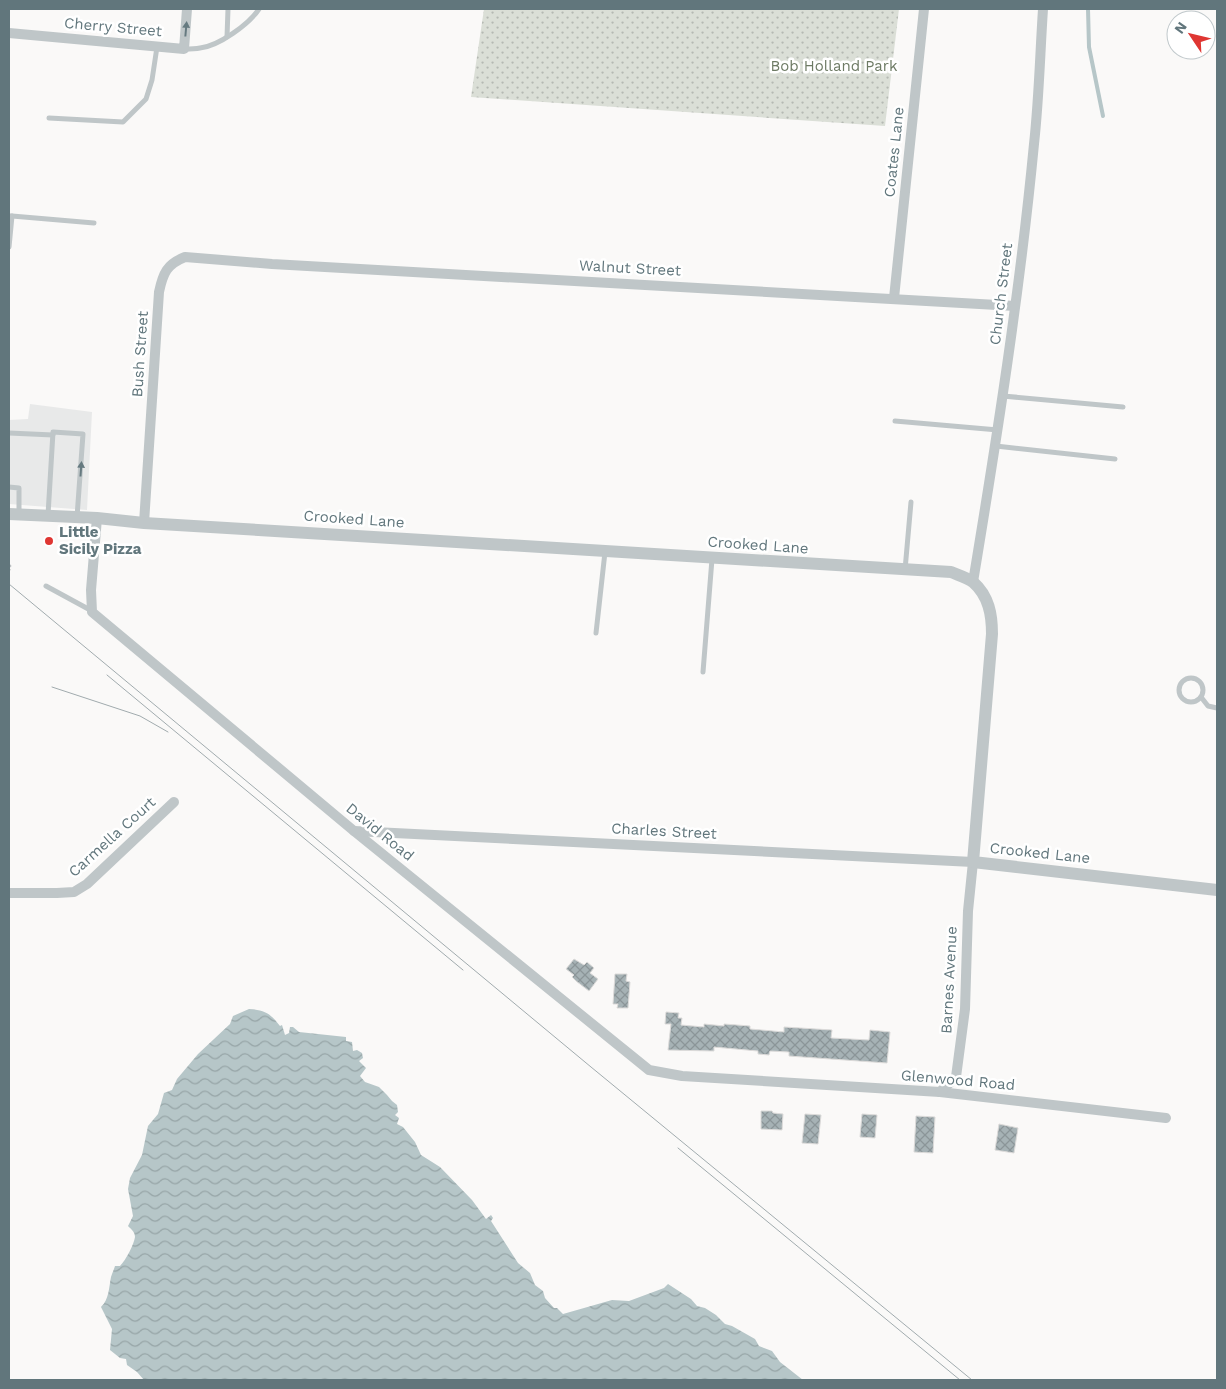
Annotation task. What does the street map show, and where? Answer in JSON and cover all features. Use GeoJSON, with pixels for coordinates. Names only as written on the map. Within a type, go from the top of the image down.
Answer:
{"type":"FeatureCollection","features":[{"type":"Feature","properties":{"kind":"street"},"geometry":{"type":"LineString","coordinates":[[184,49],[187,9]]}},
{"type":"Feature","properties":{"kind":"street","name":"Coates Lane"},"geometry":{"type":"LineString","coordinates":[[894,298],[924,9]]}},
{"type":"Feature","properties":{"kind":"street","name":"Church Street"},"geometry":{"type":"LineString","coordinates":[[973,582],[996,446],[1015,306],[1034,144],[1044,9]]}},
{"type":"Feature","properties":{"kind":"street","name":"Cherry Street"},"geometry":{"type":"LineString","coordinates":[[9,33],[184,49]]}},
{"type":"Feature","properties":{"kind":"street","name":"Bush Street"},"geometry":{"type":"LineString","coordinates":[[144,522],[162,275],[173,263],[185,257],[244,262]]}},
{"type":"Feature","properties":{"kind":"street","name":"Walnut Street"},"geometry":{"type":"LineString","coordinates":[[244,262],[1015,306]]}},
{"type":"Feature","properties":{"kind":"street","name":"Crooked Lane"},"geometry":{"type":"LineString","coordinates":[[14,514],[951,572],[973,582],[986,598],[992,614],[992,634],[973,862],[1217,890]]}},
{"type":"Feature","properties":{"kind":"street"},"geometry":{"type":"LineString","coordinates":[[92,612],[91,590],[97,518]]}},
{"type":"Feature","properties":{"kind":"street","name":"David Road"},"geometry":{"type":"LineString","coordinates":[[92,612],[354,831],[649,1070],[682,1076],[746,1079]]}},
{"type":"Feature","properties":{"kind":"street","name":"Carmella Court"},"geometry":{"type":"LineString","coordinates":[[9,893],[74,892],[87,884],[174,802]]}},
{"type":"Feature","properties":{"kind":"street","name":"Charles Street"},"geometry":{"type":"LineString","coordinates":[[354,831],[973,862]]}},
{"type":"Feature","properties":{"kind":"street","name":"Barnes Avenue"},"geometry":{"type":"LineString","coordinates":[[940,1092],[956,1078],[965,1009],[968,911],[973,862]]}},
{"type":"Feature","properties":{"kind":"street","name":"Glenwood Road"},"geometry":{"type":"LineString","coordinates":[[746,1079],[940,1092],[1166,1118]]}},
{"type":"Feature","properties":{"kind":"lane"},"geometry":{"type":"LineString","coordinates":[[227,37],[228,9]]}},
{"type":"Feature","properties":{"kind":"lane"},"geometry":{"type":"LineString","coordinates":[[184,49],[201,48],[227,37],[248,21],[259,9]]}},
{"type":"Feature","properties":{"kind":"lane"},"geometry":{"type":"LineString","coordinates":[[49,118],[123,122],[146,99],[152,80],[157,46]]}},
{"type":"Feature","properties":{"kind":"lane"},"geometry":{"type":"LineString","coordinates":[[9,247],[10,216],[94,223]]}},
{"type":"Feature","properties":{"kind":"lane"},"geometry":{"type":"LineString","coordinates":[[1002,396],[1123,407]]}},
{"type":"Feature","properties":{"kind":"lane"},"geometry":{"type":"LineString","coordinates":[[895,422],[998,430]]}},
{"type":"Feature","properties":{"kind":"lane"},"geometry":{"type":"LineString","coordinates":[[48,516],[53,432],[83,434],[77,517]]}},
{"type":"Feature","properties":{"kind":"lane"},"geometry":{"type":"LineString","coordinates":[[9,433],[53,435]]}},
{"type":"Feature","properties":{"kind":"lane"},"geometry":{"type":"LineString","coordinates":[[996,446],[1115,459]]}},
{"type":"Feature","properties":{"kind":"lane"},"geometry":{"type":"LineString","coordinates":[[9,487],[19,488],[14,514]]}},
{"type":"Feature","properties":{"kind":"lane"},"geometry":{"type":"LineString","coordinates":[[905,570],[911,502]]}},
{"type":"Feature","properties":{"kind":"lane"},"geometry":{"type":"LineString","coordinates":[[596,633],[605,551]]}},
{"type":"Feature","properties":{"kind":"lane"},"geometry":{"type":"LineString","coordinates":[[703,672],[712,558]]}},
{"type":"Feature","properties":{"kind":"lane"},"geometry":{"type":"LineString","coordinates":[[46,586],[92,612]]}},
{"type":"Feature","properties":{"kind":"lane"},"geometry":{"type":"LineString","coordinates":[[1189,678],[1198,680],[1203,688],[1201,698],[1192,702],[1183,700],[1178,692],[1181,682],[1189,678]]}},
{"type":"Feature","properties":{"kind":"lane"},"geometry":{"type":"LineString","coordinates":[[1201,698],[1208,706],[1217,708]]}},
{"type":"Feature","properties":{"kind":"path"},"geometry":{"type":"LineString","coordinates":[[9,565],[11,567],[9,570]]}},
{"type":"Feature","properties":{"kind":"shaded area"},"geometry":{"type":"Polygon","coordinates":[[[30,404],[92,412],[87,510],[9,504],[9,420],[28,419],[30,404]]]}},
{"type":"Feature","properties":{"kind":"green space","name":"Bob Holland Park"},"geometry":{"type":"Polygon","coordinates":[[[484,9],[899,9],[885,126],[471,97],[484,9]]]}},
{"type":"Feature","properties":{"kind":"water"},"geometry":{"type":"Polygon","coordinates":[[[249,1009],[263,1011],[270,1015],[280,1026],[282,1025],[285,1035],[289,1033],[290,1027],[293,1027],[299,1032],[346,1037],[346,1041],[352,1042],[353,1051],[357,1050],[362,1053],[363,1058],[359,1061],[366,1068],[360,1076],[365,1082],[379,1087],[397,1105],[398,1112],[395,1115],[399,1118],[397,1124],[403,1127],[415,1142],[421,1155],[440,1167],[472,1200],[486,1219],[491,1215],[493,1218],[491,1221],[518,1263],[530,1273],[535,1285],[543,1291],[545,1298],[554,1308],[557,1308],[563,1314],[612,1300],[629,1301],[664,1288],[668,1284],[691,1299],[697,1306],[705,1308],[716,1315],[725,1324],[755,1339],[759,1346],[772,1351],[780,1362],[803,1380],[144,1380],[127,1365],[126,1359],[120,1358],[110,1350],[112,1329],[101,1307],[107,1297],[115,1266],[120,1266],[125,1260],[135,1237],[134,1232],[128,1226],[133,1216],[128,1189],[130,1178],[142,1155],[148,1126],[158,1114],[164,1093],[172,1090],[177,1079],[198,1054],[230,1024],[233,1016],[249,1009]]]}},
{"type":"Feature","properties":{"kind":"building"},"geometry":{"type":"Polygon","coordinates":[[[574,959],[584,965],[587,962],[594,968],[590,973],[598,979],[589,991],[576,981],[572,977],[574,975],[566,969],[574,959]]]}},
{"type":"Feature","properties":{"kind":"building"},"geometry":{"type":"Polygon","coordinates":[[[615,974],[627,974],[626,981],[630,982],[628,1008],[617,1008],[618,1004],[613,1004],[615,974]]]}},
{"type":"Feature","properties":{"kind":"building"},"geometry":{"type":"Polygon","coordinates":[[[666,1012],[679,1013],[678,1018],[682,1018],[681,1025],[704,1027],[704,1024],[724,1026],[724,1024],[750,1026],[750,1029],[784,1032],[784,1027],[832,1030],[831,1038],[869,1040],[870,1030],[890,1032],[887,1063],[789,1056],[789,1052],[770,1051],[769,1055],[758,1054],[758,1051],[714,1047],[714,1051],[668,1050],[671,1024],[665,1024],[666,1012]]]}},
{"type":"Feature","properties":{"kind":"building"},"geometry":{"type":"Polygon","coordinates":[[[761,1111],[783,1114],[782,1130],[761,1129],[761,1111]]]}},
{"type":"Feature","properties":{"kind":"building"},"geometry":{"type":"Polygon","coordinates":[[[805,1114],[821,1115],[818,1144],[802,1143],[805,1114]]]}},
{"type":"Feature","properties":{"kind":"building"},"geometry":{"type":"Polygon","coordinates":[[[862,1114],[877,1115],[875,1138],[860,1137],[862,1114]]]}},
{"type":"Feature","properties":{"kind":"building"},"geometry":{"type":"Polygon","coordinates":[[[916,1116],[935,1117],[933,1153],[914,1152],[916,1116]]]}},
{"type":"Feature","properties":{"kind":"building"},"geometry":{"type":"Polygon","coordinates":[[[999,1124],[1018,1128],[1014,1153],[995,1150],[999,1124]]]}},
{"type":"Feature","properties":{"kind":"waterway"},"geometry":{"type":"LineString","coordinates":[[1088,9],[1089,47],[1103,116]]}},
{"type":"Feature","properties":{"kind":"tram line"},"geometry":{"type":"LineString","coordinates":[[9,584],[972,1380]]}},
{"type":"Feature","properties":{"kind":"tram line"},"geometry":{"type":"LineString","coordinates":[[107,675],[463,970]]}},
{"type":"Feature","properties":{"kind":"tram line"},"geometry":{"type":"LineString","coordinates":[[52,687],[140,716],[168,732]]}},
{"type":"Feature","properties":{"kind":"tram line"},"geometry":{"type":"LineString","coordinates":[[678,1148],[960,1380]]}},
{"type":"Feature","properties":{"kind":"place","name":"Little Sicily Pizza"},"geometry":{"type":"Point","coordinates":[49,541]}}]}
